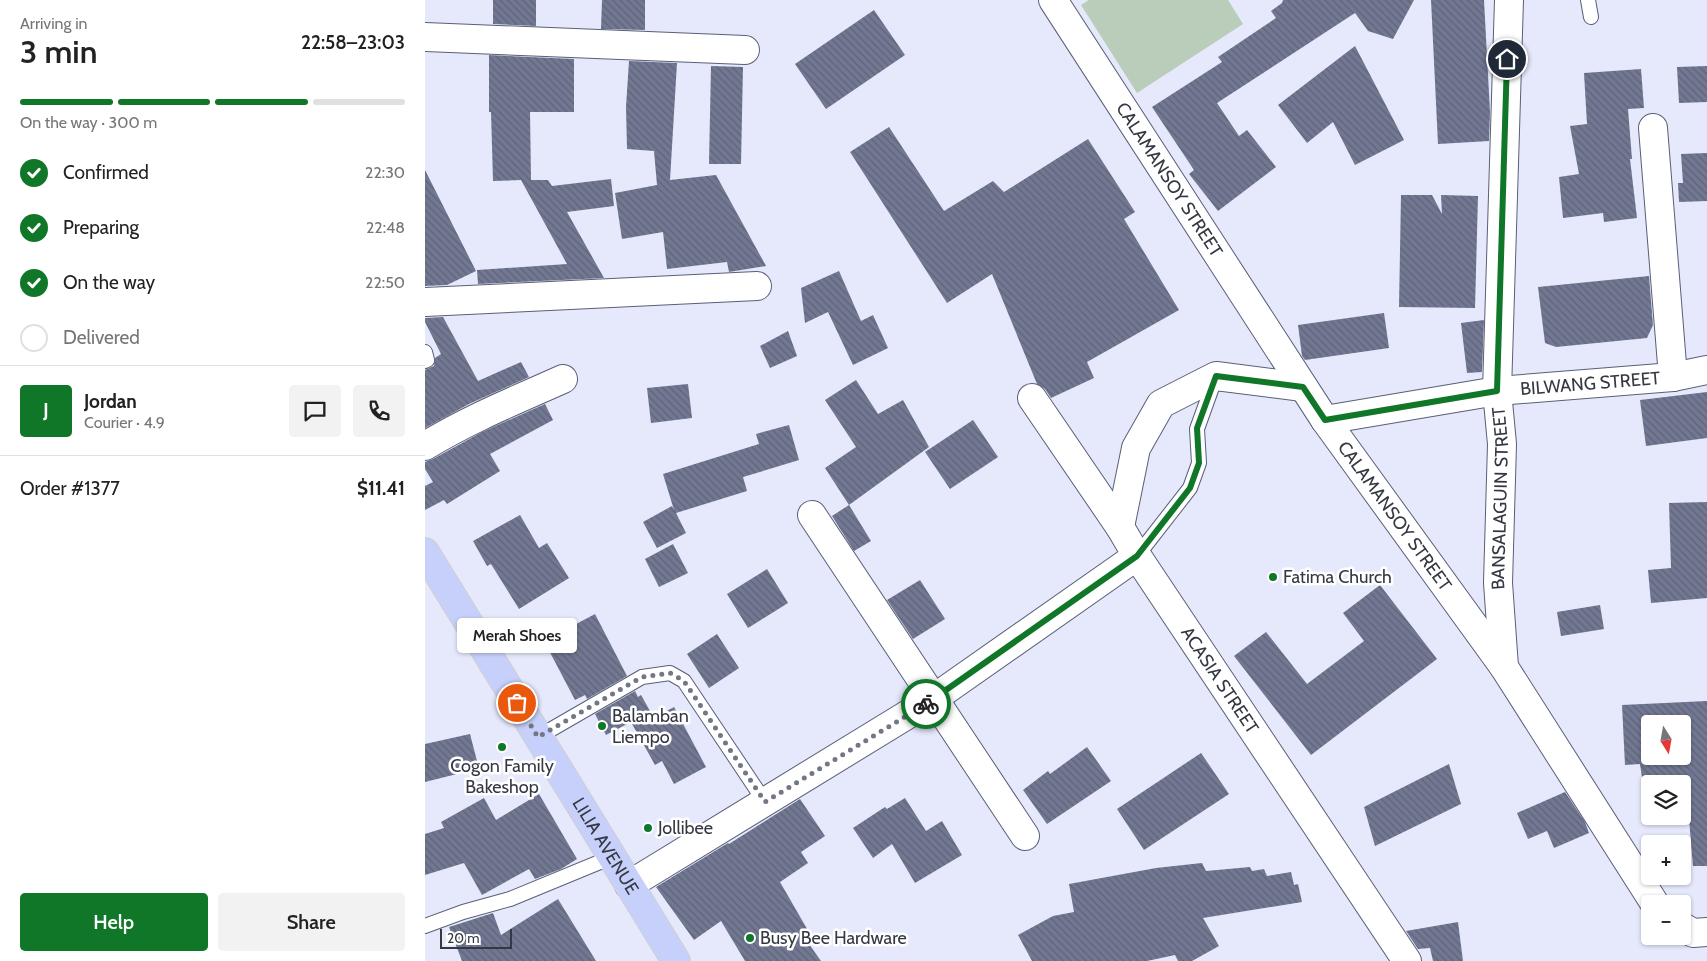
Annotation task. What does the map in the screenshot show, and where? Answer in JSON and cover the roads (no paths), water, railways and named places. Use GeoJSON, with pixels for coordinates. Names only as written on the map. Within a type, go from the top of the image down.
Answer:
{"type":"FeatureCollection","features":[{"type":"Feature","properties":{"kind":"highway","name":"LILIA AVENUE"},"geometry":{"type":"LineString","coordinates":[[425,552],[676,961]]}},
{"type":"Feature","properties":{"kind":"street","name":"CALAMANSOY STREET"},"geometry":{"type":"LineString","coordinates":[[1053,0],[1303,387],[1504,666],[1649,895]]}},
{"type":"Feature","properties":{"kind":"street","name":"BANSALAGUIN STREET"},"geometry":{"type":"LineString","coordinates":[[1504,666],[1498,583],[1502,444],[1497,391],[1509,0]]}},
{"type":"Feature","properties":{"kind":"street"},"geometry":{"type":"LineString","coordinates":[[425,37],[745,50]]}},
{"type":"Feature","properties":{"kind":"street"},"geometry":{"type":"LineString","coordinates":[[1653,128],[1673,377]]}},
{"type":"Feature","properties":{"kind":"street"},"geometry":{"type":"LineString","coordinates":[[425,302],[757,286]]}},
{"type":"Feature","properties":{"kind":"street","name":"BILWANG STREET"},"geometry":{"type":"LineString","coordinates":[[1325,420],[1497,391],[1673,377],[1707,370]]}},
{"type":"Feature","properties":{"kind":"street"},"geometry":{"type":"LineString","coordinates":[[1120,527],[1135,448],[1161,404],[1216,376],[1303,387]]}},
{"type":"Feature","properties":{"kind":"street"},"geometry":{"type":"LineString","coordinates":[[425,446],[491,411],[563,379]]}},
{"type":"Feature","properties":{"kind":"street","name":"ACASIA STREET"},"geometry":{"type":"LineString","coordinates":[[1032,398],[1120,527],[1137,556],[1407,961]]}},
{"type":"Feature","properties":{"kind":"street"},"geometry":{"type":"LineString","coordinates":[[811,515],[1025,836]]}},
{"type":"Feature","properties":{"kind":"street"},"geometry":{"type":"LineString","coordinates":[[629,885],[933,699],[1137,556]]}},
{"type":"Feature","properties":{"kind":"street"},"geometry":{"type":"LineString","coordinates":[[1691,932],[1707,932]]}},
{"type":"Feature","properties":{"kind":"lane"},"geometry":{"type":"LineString","coordinates":[[1588,0],[1591,17]]}},
{"type":"Feature","properties":{"kind":"lane"},"geometry":{"type":"LineString","coordinates":[[425,352],[427,360],[425,361]]}},
{"type":"Feature","properties":{"kind":"lane"},"geometry":{"type":"LineString","coordinates":[[1137,556],[1190,488],[1199,463],[1197,428],[1216,376]]}},
{"type":"Feature","properties":{"kind":"lane"},"geometry":{"type":"LineString","coordinates":[[538,737],[642,677],[670,673],[684,681],[765,802]]}},
{"type":"Feature","properties":{"kind":"lane"},"geometry":{"type":"LineString","coordinates":[[425,926],[463,912],[509,899],[612,857]]}},
{"type":"Feature","properties":{"kind":"place","name":"Fatima Church"},"geometry":{"type":"Point","coordinates":[1273,577]}},
{"type":"Feature","properties":{"kind":"place","name":"Merah Shoes"},"geometry":{"type":"Point","coordinates":[517,703]}},
{"type":"Feature","properties":{"kind":"place","name":"Balamban Liempo"},"geometry":{"type":"Point","coordinates":[602,726]}},
{"type":"Feature","properties":{"kind":"place","name":"Cogon Family Bakeshop"},"geometry":{"type":"Point","coordinates":[502,747]}},
{"type":"Feature","properties":{"kind":"place","name":"Jollibee"},"geometry":{"type":"Point","coordinates":[648,828]}},
{"type":"Feature","properties":{"kind":"place","name":"Busy Bee Hardware"},"geometry":{"type":"Point","coordinates":[750,938]}}]}
